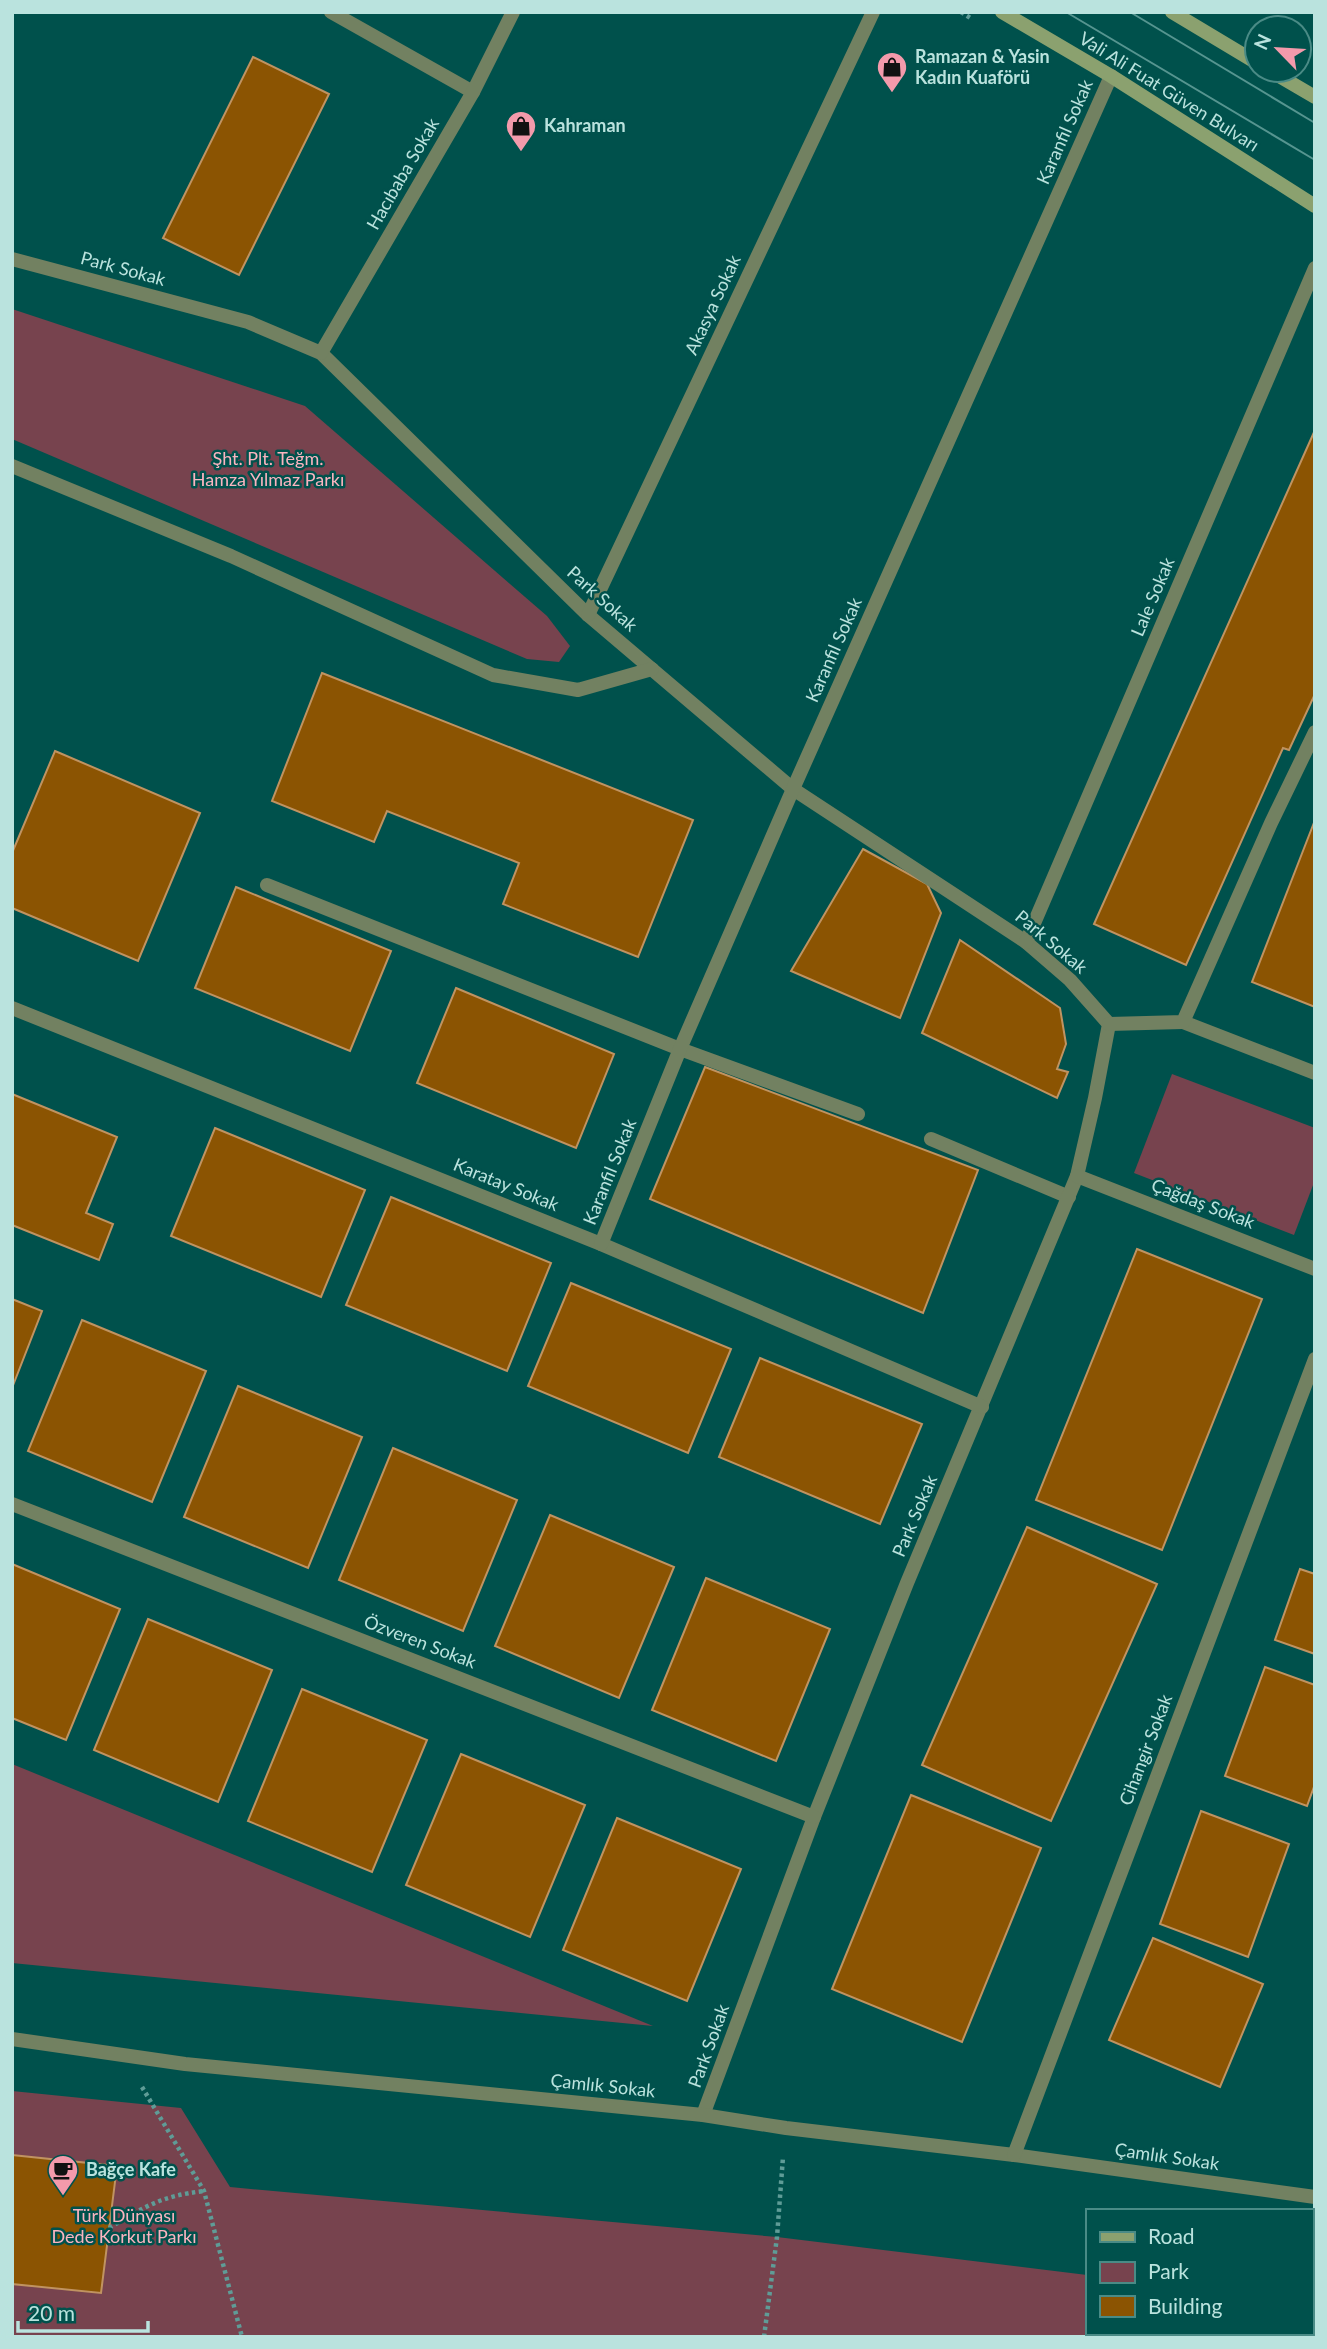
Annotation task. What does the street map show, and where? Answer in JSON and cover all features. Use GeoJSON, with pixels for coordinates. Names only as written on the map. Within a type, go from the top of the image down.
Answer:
{"type":"FeatureCollection","features":[{"type":"Feature","properties":{"kind":"main road","name":"Vali Ali Fuat Güven Bulvarı"},"geometry":{"type":"LineString","coordinates":[[1002,12],[1111,76],[1315,206]]}},
{"type":"Feature","properties":{"kind":"main road"},"geometry":{"type":"LineString","coordinates":[[1172,12],[1243,55]]}},
{"type":"Feature","properties":{"kind":"main road"},"geometry":{"type":"LineString","coordinates":[[1293,84],[1315,97]]}},
{"type":"Feature","properties":{"kind":"street"},"geometry":{"type":"LineString","coordinates":[[331,12],[473,92]]}},
{"type":"Feature","properties":{"kind":"street","name":"Hacıbaba Sokak"},"geometry":{"type":"LineString","coordinates":[[321,353],[473,92],[513,12]]}},
{"type":"Feature","properties":{"kind":"street","name":"Akasya Sokak"},"geometry":{"type":"LineString","coordinates":[[588,615],[873,12]]}},
{"type":"Feature","properties":{"kind":"street","name":"Karanfil Sokak"},"geometry":{"type":"LineString","coordinates":[[601,1244],[680,1049],[793,789],[1111,76]]}},
{"type":"Feature","properties":{"kind":"street","name":"Park Sokak"},"geometry":{"type":"LineString","coordinates":[[12,259],[248,322],[321,353],[588,615],[793,789],[1026,942],[1070,980],[1109,1024],[1096,1098],[1077,1176],[907,1583],[814,1817],[704,2115]]}},
{"type":"Feature","properties":{"kind":"street","name":"Lale Sokak"},"geometry":{"type":"LineString","coordinates":[[1026,942],[1315,268]]}},
{"type":"Feature","properties":{"kind":"street"},"geometry":{"type":"LineString","coordinates":[[12,466],[232,556],[493,675],[578,690],[652,669]]}},
{"type":"Feature","properties":{"kind":"street"},"geometry":{"type":"LineString","coordinates":[[1183,1022],[1271,823],[1315,732]]}},
{"type":"Feature","properties":{"kind":"street"},"geometry":{"type":"LineString","coordinates":[[267,885],[680,1049],[858,1114]]}},
{"type":"Feature","properties":{"kind":"street","name":"Karatay Sokak"},"geometry":{"type":"LineString","coordinates":[[12,1008],[601,1244],[982,1407]]}},
{"type":"Feature","properties":{"kind":"street"},"geometry":{"type":"LineString","coordinates":[[1109,1024],[1183,1022],[1315,1073]]}},
{"type":"Feature","properties":{"kind":"street"},"geometry":{"type":"LineString","coordinates":[[931,1139],[1069,1197]]}},
{"type":"Feature","properties":{"kind":"street","name":"Çağdaş Sokak"},"geometry":{"type":"LineString","coordinates":[[1077,1176],[1315,1269]]}},
{"type":"Feature","properties":{"kind":"street","name":"Cihangir Sokak"},"geometry":{"type":"LineString","coordinates":[[1014,2155],[1315,1359]]}},
{"type":"Feature","properties":{"kind":"street","name":"Özveren Sokak"},"geometry":{"type":"LineString","coordinates":[[12,1504],[814,1817]]}},
{"type":"Feature","properties":{"kind":"street","name":"Çamlık Sokak"},"geometry":{"type":"LineString","coordinates":[[12,2039],[185,2064],[704,2115],[1315,2197]]}},
{"type":"Feature","properties":{"kind":"path"},"geometry":{"type":"LineString","coordinates":[[123,2055],[204,2191],[242,2337]]}},
{"type":"Feature","properties":{"kind":"path"},"geometry":{"type":"LineString","coordinates":[[764,2337],[777,2237],[786,2128]]}},
{"type":"Feature","properties":{"kind":"path"},"geometry":{"type":"LineString","coordinates":[[110,2228],[150,2203],[176,2194],[204,2191]]}},
{"type":"Feature","properties":{"kind":"green space","name":"Şht. Plt. Teğm. Hamza Yılmaz Parkı"},"geometry":{"type":"Polygon","coordinates":[[[12,309],[305,406],[547,616],[570,646],[559,662],[527,659],[12,439],[12,309]]]}},
{"type":"Feature","properties":{"kind":"green space"},"geometry":{"type":"Polygon","coordinates":[[[1172,1074],[1315,1128],[1315,1180],[1294,1235],[1134,1173],[1172,1074]]]}},
{"type":"Feature","properties":{"kind":"green space"},"geometry":{"type":"Polygon","coordinates":[[[12,1764],[653,2026],[12,1963],[12,1764]]]}},
{"type":"Feature","properties":{"kind":"green space","name":"Türk Dünyası Dede Korkut Parkı"},"geometry":{"type":"Polygon","coordinates":[[[12,2091],[181,2108],[230,2187],[777,2237],[1086,2275],[1086,2335],[1313,2335],[1315,2303],[1315,2337],[12,2337],[12,2091]]]}},
{"type":"Feature","properties":{"kind":"building"},"geometry":{"type":"Polygon","coordinates":[[[253,57],[329,94],[239,275],[163,238],[253,57]]]}},
{"type":"Feature","properties":{"kind":"building"},"geometry":{"type":"Polygon","coordinates":[[[1315,430],[1315,694],[1289,750],[1283,748],[1186,965],[1094,924],[1315,430]]]}},
{"type":"Feature","properties":{"kind":"building"},"geometry":{"type":"Polygon","coordinates":[[[322,673],[693,820],[638,957],[503,904],[519,863],[387,811],[374,842],[272,801],[322,673]]]}},
{"type":"Feature","properties":{"kind":"building"},"geometry":{"type":"Polygon","coordinates":[[[55,751],[200,813],[138,961],[12,908],[12,853],[55,751]]]}},
{"type":"Feature","properties":{"kind":"building"},"geometry":{"type":"Polygon","coordinates":[[[1315,820],[1315,1007],[1252,982],[1315,820]]]}},
{"type":"Feature","properties":{"kind":"building"},"geometry":{"type":"Polygon","coordinates":[[[863,849],[927,884],[941,913],[900,1018],[791,971],[863,849]]]}},
{"type":"Feature","properties":{"kind":"building"},"geometry":{"type":"Polygon","coordinates":[[[236,887],[391,951],[350,1051],[195,988],[236,887]]]}},
{"type":"Feature","properties":{"kind":"building"},"geometry":{"type":"Polygon","coordinates":[[[960,940],[1060,1008],[1066,1044],[1057,1069],[1068,1072],[1057,1098],[922,1033],[960,940]]]}},
{"type":"Feature","properties":{"kind":"building"},"geometry":{"type":"Polygon","coordinates":[[[456,988],[614,1054],[576,1148],[417,1083],[456,988]]]}},
{"type":"Feature","properties":{"kind":"building"},"geometry":{"type":"Polygon","coordinates":[[[705,1067],[978,1170],[923,1313],[650,1199],[705,1067]]]}},
{"type":"Feature","properties":{"kind":"building"},"geometry":{"type":"Polygon","coordinates":[[[12,1094],[117,1137],[86,1213],[113,1224],[99,1260],[12,1225],[12,1094]]]}},
{"type":"Feature","properties":{"kind":"building"},"geometry":{"type":"Polygon","coordinates":[[[215,1128],[365,1190],[321,1297],[171,1236],[215,1128]]]}},
{"type":"Feature","properties":{"kind":"building"},"geometry":{"type":"Polygon","coordinates":[[[391,1197],[551,1263],[507,1371],[346,1305],[391,1197]]]}},
{"type":"Feature","properties":{"kind":"building"},"geometry":{"type":"Polygon","coordinates":[[[1137,1249],[1262,1299],[1162,1550],[1036,1500],[1137,1249]]]}},
{"type":"Feature","properties":{"kind":"building"},"geometry":{"type":"Polygon","coordinates":[[[571,1283],[731,1349],[688,1453],[528,1386],[571,1283]]]}},
{"type":"Feature","properties":{"kind":"building"},"geometry":{"type":"Polygon","coordinates":[[[12,1299],[42,1311],[12,1388],[12,1299]]]}},
{"type":"Feature","properties":{"kind":"building"},"geometry":{"type":"Polygon","coordinates":[[[82,1320],[206,1371],[152,1502],[28,1451],[82,1320]]]}},
{"type":"Feature","properties":{"kind":"building"},"geometry":{"type":"Polygon","coordinates":[[[760,1358],[922,1424],[880,1524],[719,1457],[760,1358]]]}},
{"type":"Feature","properties":{"kind":"building"},"geometry":{"type":"Polygon","coordinates":[[[238,1386],[362,1437],[308,1568],[184,1517],[238,1386]]]}},
{"type":"Feature","properties":{"kind":"building"},"geometry":{"type":"Polygon","coordinates":[[[393,1448],[517,1500],[463,1631],[339,1580],[393,1448]]]}},
{"type":"Feature","properties":{"kind":"building"},"geometry":{"type":"Polygon","coordinates":[[[550,1515],[674,1567],[619,1698],[495,1646],[550,1515]]]}},
{"type":"Feature","properties":{"kind":"building"},"geometry":{"type":"Polygon","coordinates":[[[1027,1527],[1157,1584],[1051,1821],[922,1765],[1027,1527]]]}},
{"type":"Feature","properties":{"kind":"building"},"geometry":{"type":"Polygon","coordinates":[[[12,1564],[120,1609],[66,1740],[12,1718],[12,1564]]]}},
{"type":"Feature","properties":{"kind":"building"},"geometry":{"type":"Polygon","coordinates":[[[1300,1569],[1315,1574],[1315,1654],[1275,1640],[1300,1569]]]}},
{"type":"Feature","properties":{"kind":"building"},"geometry":{"type":"Polygon","coordinates":[[[706,1578],[830,1629],[776,1761],[652,1710],[706,1578]]]}},
{"type":"Feature","properties":{"kind":"building"},"geometry":{"type":"Polygon","coordinates":[[[148,1619],[272,1670],[218,1802],[94,1750],[148,1619]]]}},
{"type":"Feature","properties":{"kind":"building"},"geometry":{"type":"Polygon","coordinates":[[[1265,1667],[1315,1685],[1315,1784],[1307,1806],[1225,1776],[1265,1667]]]}},
{"type":"Feature","properties":{"kind":"building"},"geometry":{"type":"Polygon","coordinates":[[[302,1689],[427,1740],[372,1872],[248,1821],[302,1689]]]}},
{"type":"Feature","properties":{"kind":"building"},"geometry":{"type":"Polygon","coordinates":[[[461,1754],[585,1805],[530,1937],[406,1885],[461,1754]]]}},
{"type":"Feature","properties":{"kind":"building"},"geometry":{"type":"Polygon","coordinates":[[[911,1795],[1041,1848],[962,2042],[832,1989],[911,1795]]]}},
{"type":"Feature","properties":{"kind":"building"},"geometry":{"type":"Polygon","coordinates":[[[1201,1811],[1289,1844],[1248,1957],[1160,1924],[1201,1811]]]}},
{"type":"Feature","properties":{"kind":"building"},"geometry":{"type":"Polygon","coordinates":[[[617,1818],[741,1869],[687,2001],[563,1950],[617,1818]]]}},
{"type":"Feature","properties":{"kind":"building"},"geometry":{"type":"Polygon","coordinates":[[[1153,1938],[1263,1984],[1220,2087],[1109,2040],[1153,1938]]]}},
{"type":"Feature","properties":{"kind":"building","name":"Bağçe Kafe"},"geometry":{"type":"Polygon","coordinates":[[[12,2155],[117,2166],[101,2293],[12,2284],[12,2155]]]}},
{"type":"Feature","properties":{"kind":"tram line"},"geometry":{"type":"LineString","coordinates":[[1066,12],[1315,160]]}},
{"type":"Feature","properties":{"kind":"tram line"},"geometry":{"type":"LineString","coordinates":[[1130,12],[1315,123]]}},
{"type":"Feature","properties":{"kind":"place","name":"Ramazan & Yasin Kadın Kuaförü"},"geometry":{"type":"Point","coordinates":[892,94]}},
{"type":"Feature","properties":{"kind":"place","name":"Kahraman"},"geometry":{"type":"Point","coordinates":[521,153]}},
{"type":"Feature","properties":{"kind":"place","name":"Bağçe Kafe"},"geometry":{"type":"Point","coordinates":[63,2197]}}]}
